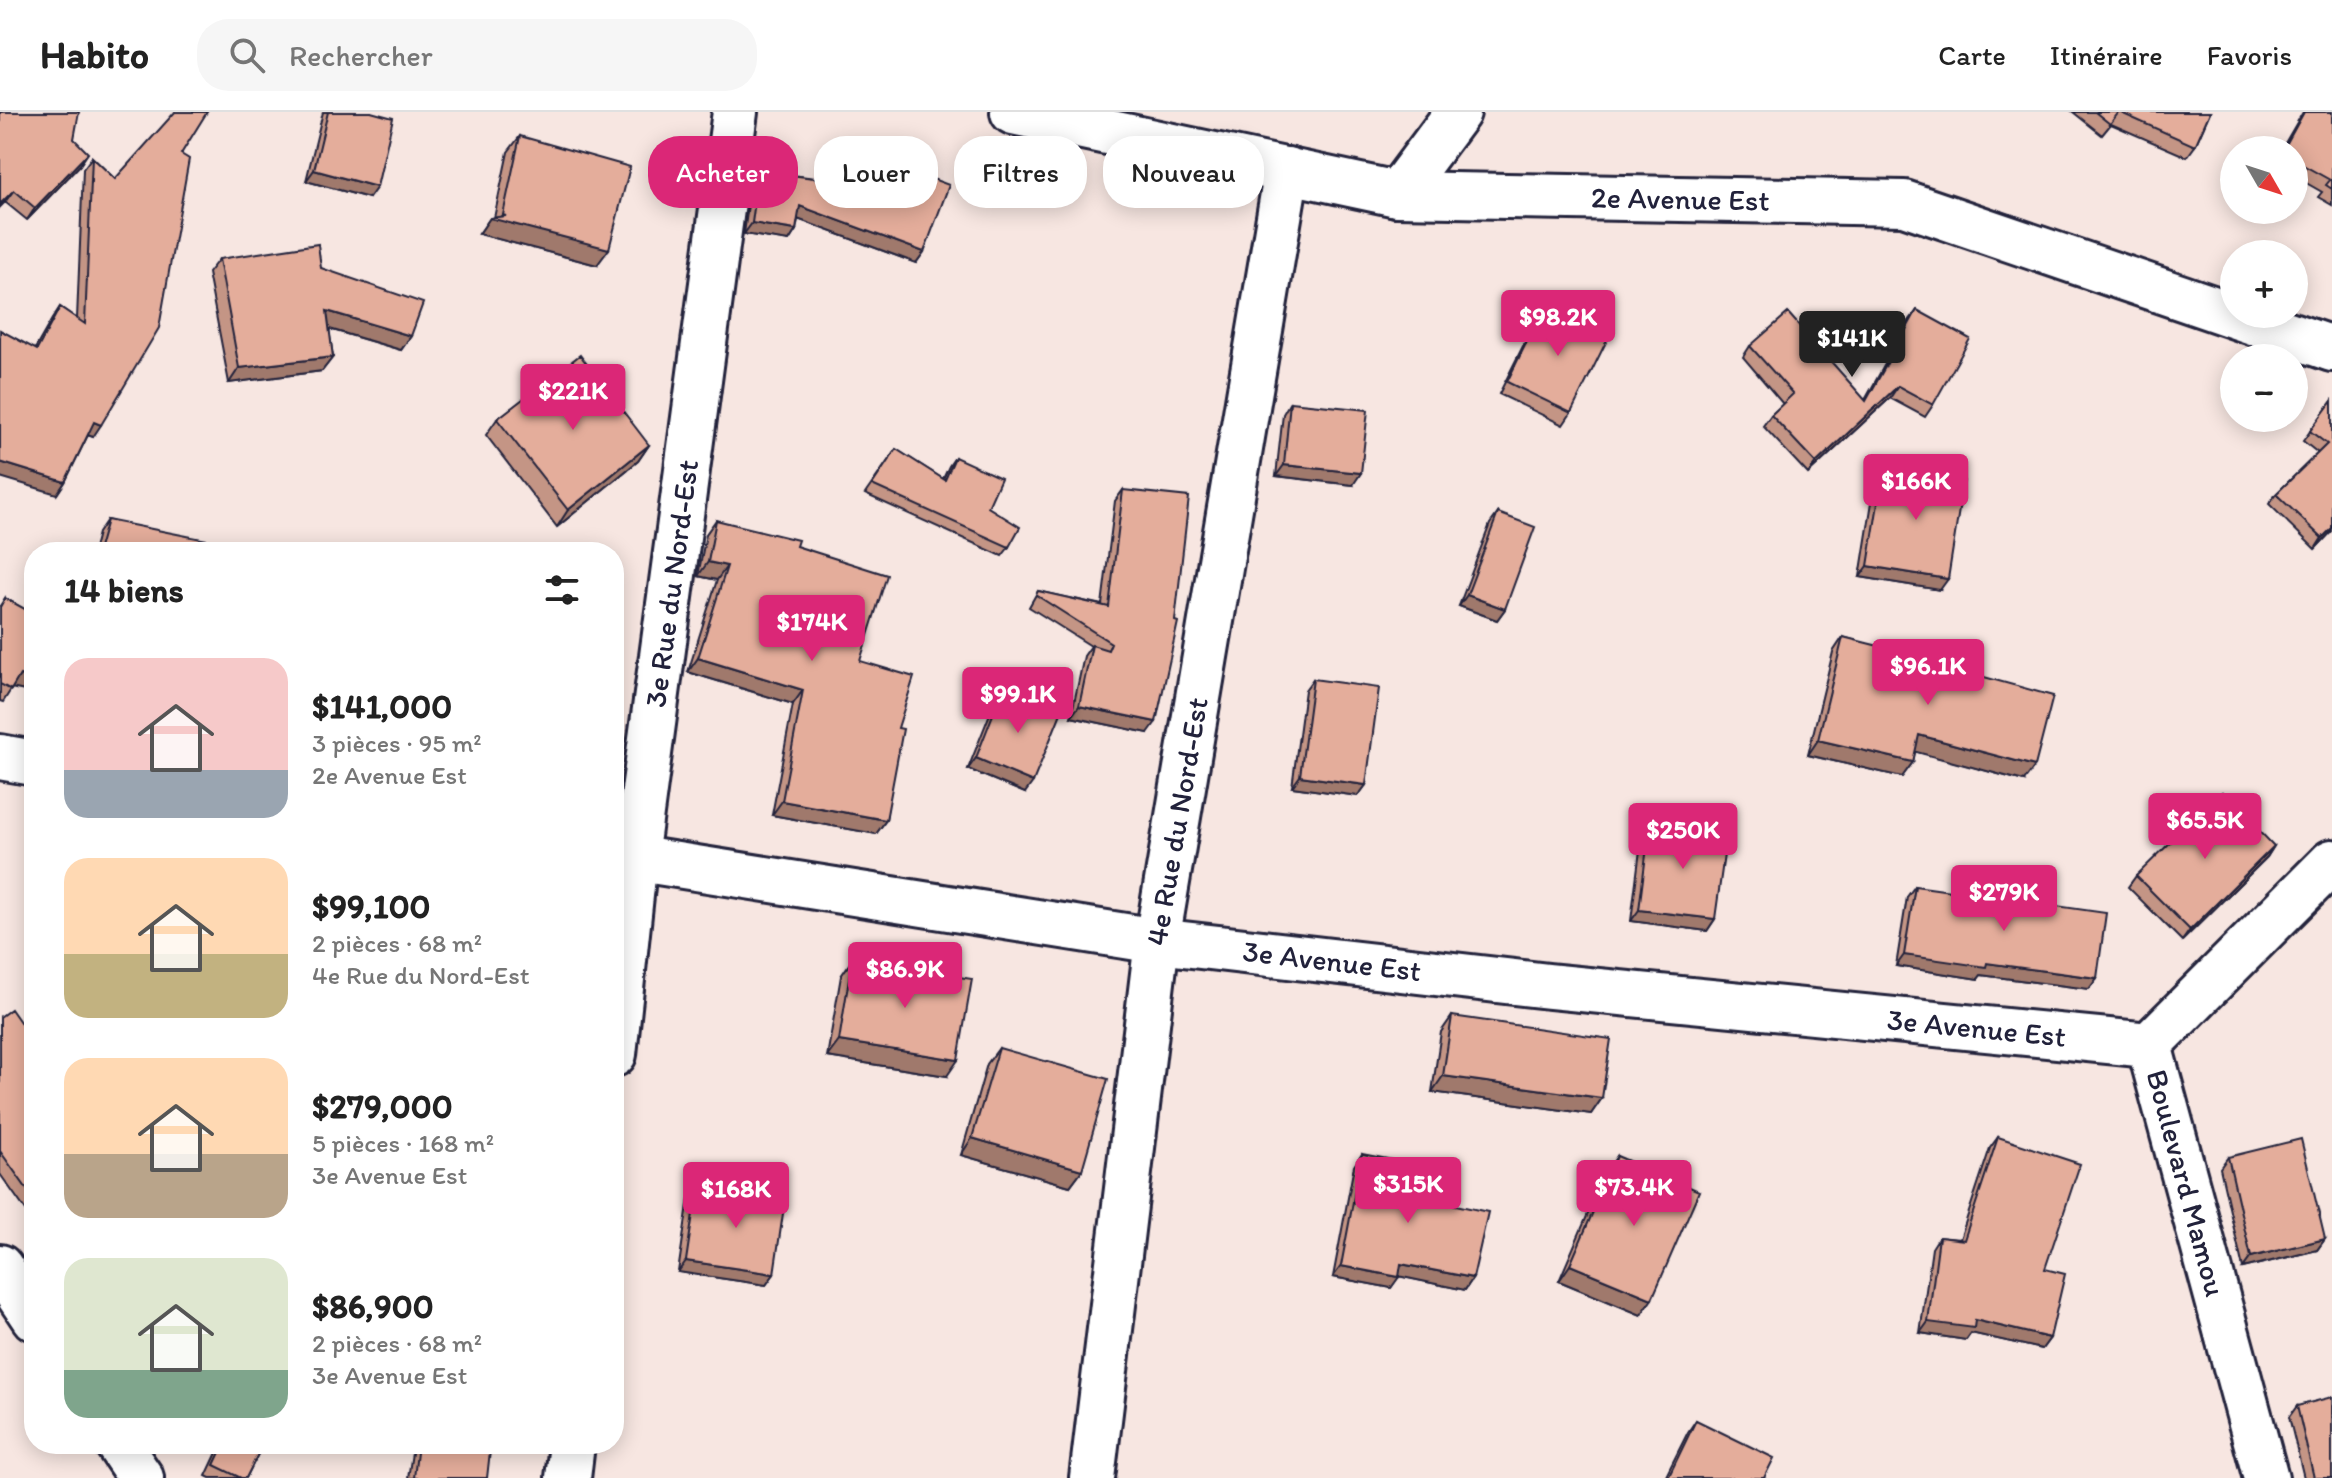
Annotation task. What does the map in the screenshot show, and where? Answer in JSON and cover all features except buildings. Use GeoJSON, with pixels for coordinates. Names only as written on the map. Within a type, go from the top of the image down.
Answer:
{"type":"FeatureCollection","features":[{"type":"Feature","properties":{"kind":"street","name":"3e Rue du Nord-Est"},"geometry":{"type":"LineString","coordinates":[[625,856],[735,112]]}},
{"type":"Feature","properties":{"kind":"street","name":"2e Avenue Est"},"geometry":{"type":"LineString","coordinates":[[1013,112],[1397,194],[1904,203],[2332,349]]}},
{"type":"Feature","properties":{"kind":"street"},"geometry":{"type":"LineString","coordinates":[[1397,194],[1458,112]]}},
{"type":"Feature","properties":{"kind":"street","name":"4e Rue du Nord-Est"},"geometry":{"type":"LineString","coordinates":[[1092,1478],[1157,941],[1287,170]]}},
{"type":"Feature","properties":{"kind":"street"},"geometry":{"type":"LineString","coordinates":[[0,757],[24,761]]}},
{"type":"Feature","properties":{"kind":"street","name":"3e Avenue Est"},"geometry":{"type":"LineString","coordinates":[[625,856],[1157,941],[1549,986],[2149,1045]]}},
{"type":"Feature","properties":{"kind":"street","name":"Boulevard Mamou"},"geometry":{"type":"LineString","coordinates":[[2266,1478],[2149,1045],[2332,862]]}},
{"type":"Feature","properties":{"kind":"street"},"geometry":{"type":"LineString","coordinates":[[0,1267],[24,1303]]}},
{"type":"Feature","properties":{"kind":"street"},"geometry":{"type":"LineString","coordinates":[[125,1454],[141,1478]]}},
{"type":"Feature","properties":{"kind":"street"},"geometry":{"type":"LineString","coordinates":[[568,1478],[571,1454]]}}]}
